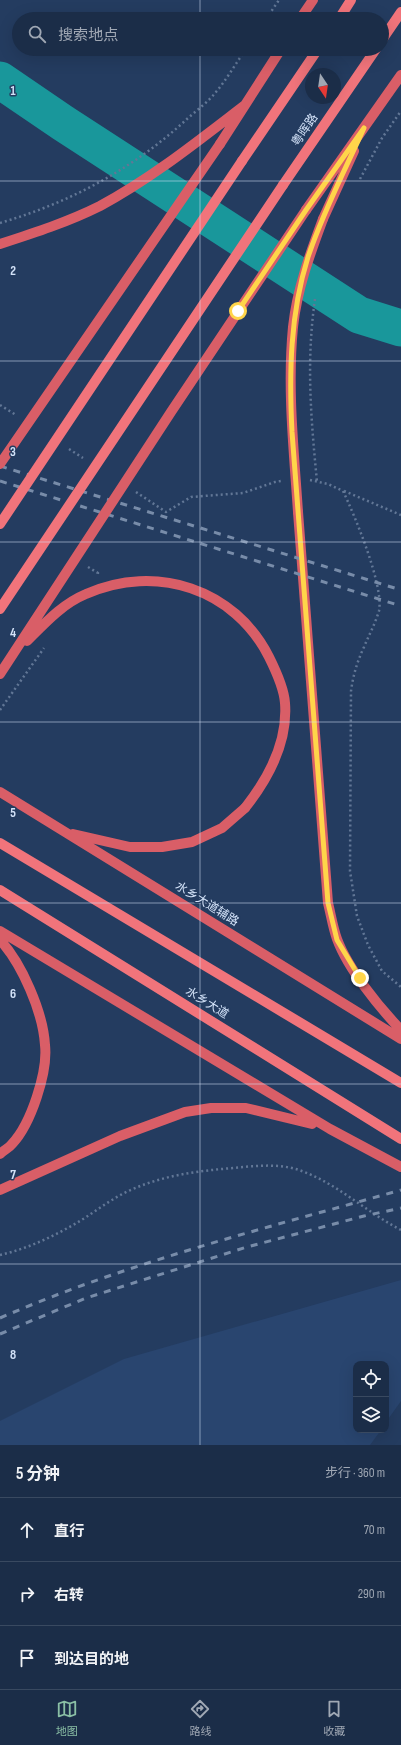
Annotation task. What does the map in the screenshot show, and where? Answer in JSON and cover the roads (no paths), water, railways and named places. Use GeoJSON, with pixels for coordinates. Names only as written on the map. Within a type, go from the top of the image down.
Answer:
{"type":"FeatureCollection","features":[{"type":"Feature","properties":{"kind":"main road"},"geometry":{"type":"LineString","coordinates":[[305,12],[313,0]]}},
{"type":"Feature","properties":{"kind":"main road"},"geometry":{"type":"LineString","coordinates":[[343,12],[351,0]]}},
{"type":"Feature","properties":{"kind":"main road"},"geometry":{"type":"LineString","coordinates":[[389,30],[401,12]]}},
{"type":"Feature","properties":{"kind":"main road"},"geometry":{"type":"LineString","coordinates":[[0,464],[220,144],[276,56]]}},
{"type":"Feature","properties":{"kind":"main road"},"geometry":{"type":"LineString","coordinates":[[0,524],[313,56]]}},
{"type":"Feature","properties":{"kind":"main road","name":"粤晖路"},"geometry":{"type":"LineString","coordinates":[[0,609],[371,56]]}},
{"type":"Feature","properties":{"kind":"main road"},"geometry":{"type":"LineString","coordinates":[[0,674],[171,412],[306,210],[401,75]]}},
{"type":"Feature","properties":{"kind":"main road"},"geometry":{"type":"LineString","coordinates":[[0,244],[65,221],[132,188],[245,105]]}},
{"type":"Feature","properties":{"kind":"main road"},"geometry":{"type":"LineString","coordinates":[[364,128],[323,219],[308,257],[293,326],[291,404],[328,903],[337,940],[352,968],[382,1010],[401,1030]]}},
{"type":"Feature","properties":{"kind":"main road"},"geometry":{"type":"LineString","coordinates":[[12,656],[54,614],[85,594],[130,581],[160,580],[191,588],[229,607],[249,626],[263,645],[276,671],[285,703],[283,731],[274,763],[260,789],[245,808],[222,828],[192,842],[162,847],[130,847],[65,832]]}},
{"type":"Feature","properties":{"kind":"main road","name":"水乡大道辅路"},"geometry":{"type":"LineString","coordinates":[[0,792],[401,1039]]}},
{"type":"Feature","properties":{"kind":"main road"},"geometry":{"type":"LineString","coordinates":[[0,843],[401,1083]]}},
{"type":"Feature","properties":{"kind":"main road","name":"水乡大道"},"geometry":{"type":"LineString","coordinates":[[0,890],[401,1138]]}},
{"type":"Feature","properties":{"kind":"main road"},"geometry":{"type":"LineString","coordinates":[[0,931],[330,1130],[401,1167]]}},
{"type":"Feature","properties":{"kind":"main road"},"geometry":{"type":"LineString","coordinates":[[0,940],[24,977],[42,1022],[46,1046],[43,1072],[38,1094],[28,1117],[13,1144],[0,1154]]}},
{"type":"Feature","properties":{"kind":"main road"},"geometry":{"type":"LineString","coordinates":[[0,1190],[120,1136],[185,1112],[211,1108],[246,1108],[298,1119],[330,1130]]}},
{"type":"Feature","properties":{"kind":"waterway"},"geometry":{"type":"LineString","coordinates":[[0,80],[63,123],[359,315],[401,328]]}},
{"type":"Feature","properties":{"kind":"railway"},"geometry":{"type":"LineString","coordinates":[[0,466],[401,590]]}},
{"type":"Feature","properties":{"kind":"railway"},"geometry":{"type":"LineString","coordinates":[[0,481],[401,606]]}},
{"type":"Feature","properties":{"kind":"railway"},"geometry":{"type":"LineString","coordinates":[[0,1318],[98,1280],[198,1247],[401,1190]]}},
{"type":"Feature","properties":{"kind":"railway"},"geometry":{"type":"LineString","coordinates":[[0,1334],[86,1298],[247,1247],[364,1216],[401,1208]]}}]}
